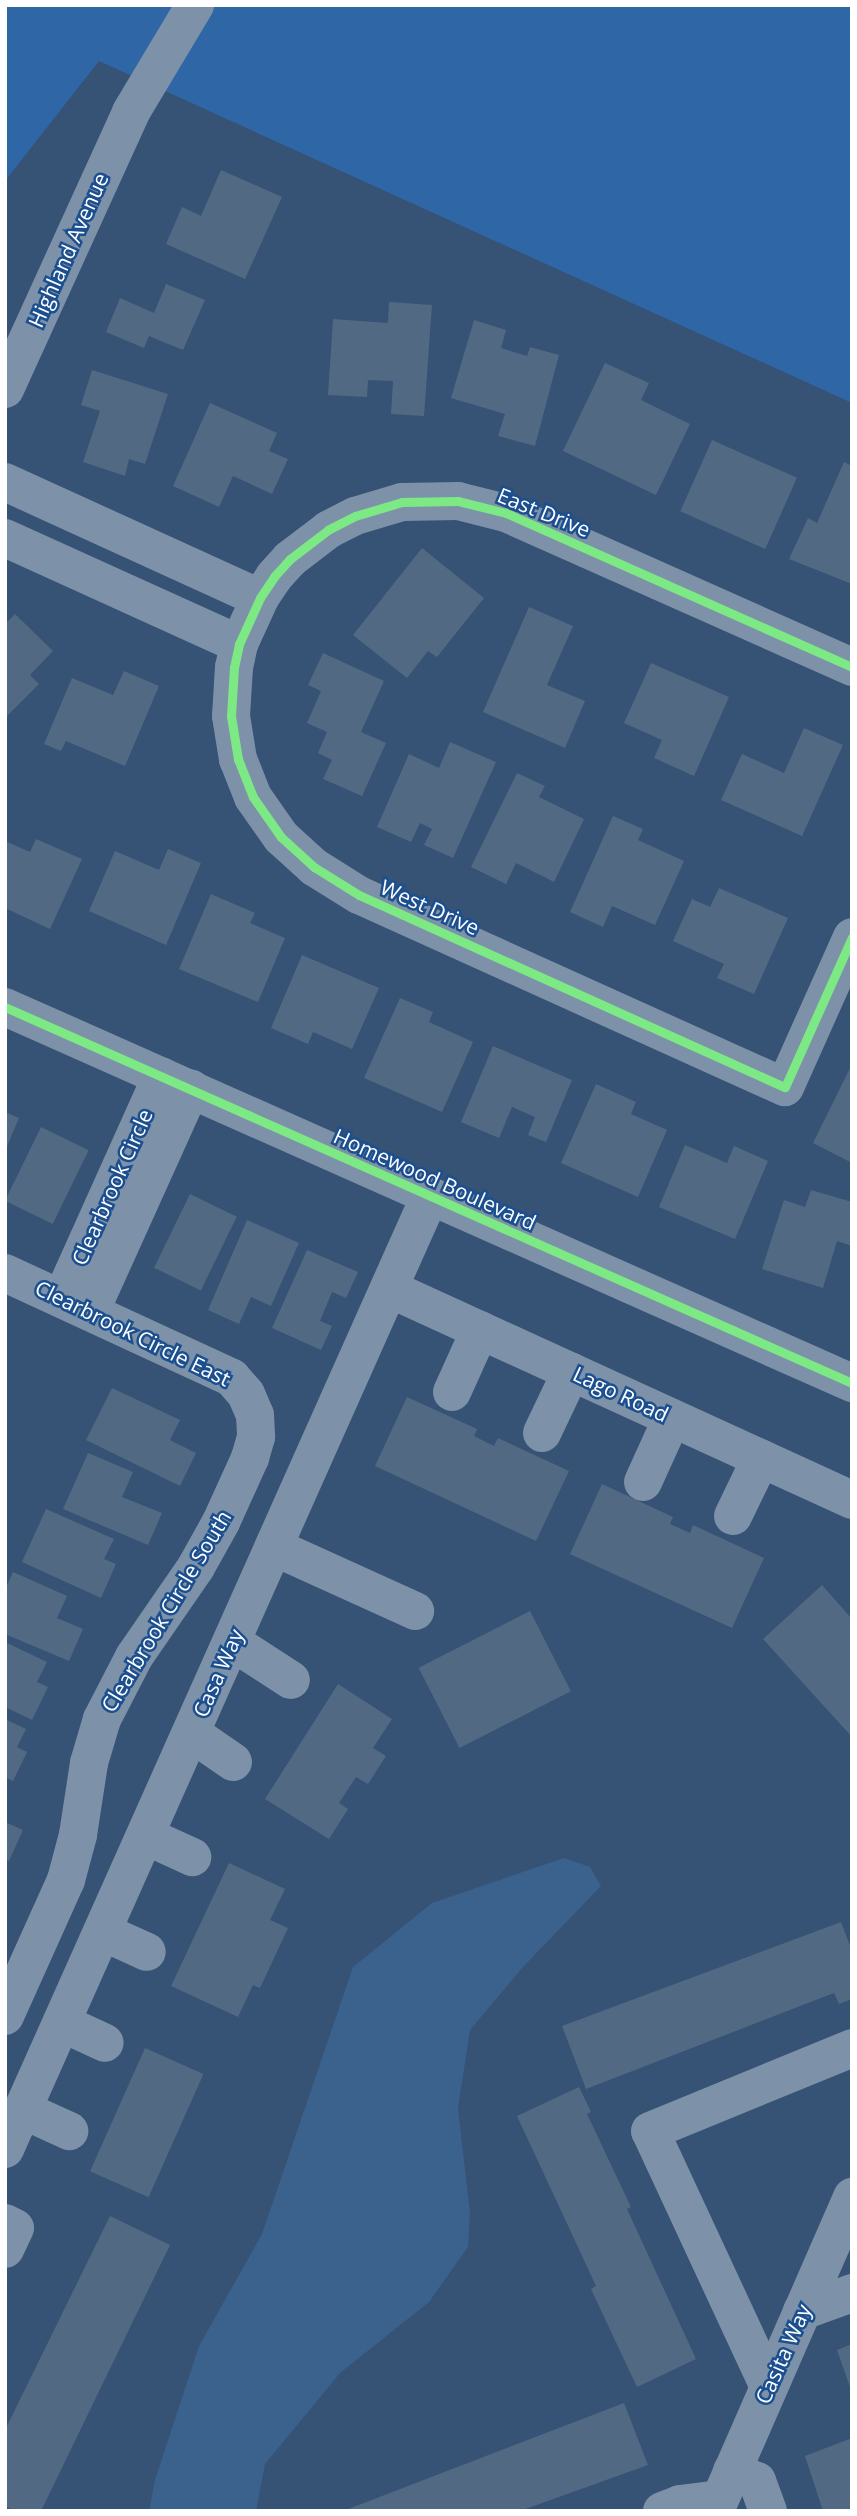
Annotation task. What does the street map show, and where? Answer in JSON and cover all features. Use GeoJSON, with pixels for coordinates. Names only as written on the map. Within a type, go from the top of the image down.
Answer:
{"type":"FeatureCollection","features":[{"type":"Feature","properties":{"kind":"street","name":"Highland Avenue"},"geometry":{"type":"LineString","coordinates":[[5,389],[131,111],[195,5]]}},
{"type":"Feature","properties":{"kind":"street"},"geometry":{"type":"LineString","coordinates":[[5,482],[249,621]]}},
{"type":"Feature","properties":{"kind":"street","name":"East Drive"},"geometry":{"type":"LineString","coordinates":[[249,621],[274,577],[299,551],[328,530],[355,516],[402,502],[458,501],[486,507],[531,523],[852,667]]}},
{"type":"Feature","properties":{"kind":"street"},"geometry":{"type":"LineString","coordinates":[[5,538],[249,621]]}},
{"type":"Feature","properties":{"kind":"street","name":"West Drive"},"geometry":{"type":"LineString","coordinates":[[249,621],[231,695],[233,739],[238,759],[265,818],[295,852],[359,895],[785,1087],[852,937]]}},
{"type":"Feature","properties":{"kind":"street","name":"Homewood Boulevard"},"geometry":{"type":"LineString","coordinates":[[5,1007],[852,1383]]}},
{"type":"Feature","properties":{"kind":"street","name":"Clearbrook Circle"},"geometry":{"type":"LineString","coordinates":[[77,1304],[176,1083]]}},
{"type":"Feature","properties":{"kind":"street","name":"Casa Way"},"geometry":{"type":"LineString","coordinates":[[5,2150],[430,1196]]}},
{"type":"Feature","properties":{"kind":"street","name":"Clearbrook Circle East"},"geometry":{"type":"LineString","coordinates":[[5,1272],[232,1378],[246,1394],[250,1405]]}},
{"type":"Feature","properties":{"kind":"street","name":"Lago Road"},"geometry":{"type":"LineString","coordinates":[[390,1289],[852,1500]]}},
{"type":"Feature","properties":{"kind":"street"},"geometry":{"type":"LineString","coordinates":[[452,1392],[480,1330]]}},
{"type":"Feature","properties":{"kind":"street"},"geometry":{"type":"LineString","coordinates":[[542,1433],[571,1372]]}},
{"type":"Feature","properties":{"kind":"street","name":"Clearbrook Circle South"},"geometry":{"type":"LineString","coordinates":[[5,2016],[66,1881],[78,1835],[89,1763],[102,1719],[134,1657],[190,1577],[221,1522],[250,1458],[256,1437],[250,1405]]}},
{"type":"Feature","properties":{"kind":"street"},"geometry":{"type":"LineString","coordinates":[[643,1482],[672,1418]]}},
{"type":"Feature","properties":{"kind":"street"},"geometry":{"type":"LineString","coordinates":[[733,1516],[761,1458]]}},
{"type":"Feature","properties":{"kind":"street"},"geometry":{"type":"LineString","coordinates":[[274,1547],[415,1611]]}},
{"type":"Feature","properties":{"kind":"street"},"geometry":{"type":"LineString","coordinates":[[232,1642],[291,1680]]}},
{"type":"Feature","properties":{"kind":"street"},"geometry":{"type":"LineString","coordinates":[[191,1733],[233,1762]]}},
{"type":"Feature","properties":{"kind":"street"},"geometry":{"type":"LineString","coordinates":[[146,1836],[192,1857]]}},
{"type":"Feature","properties":{"kind":"street"},"geometry":{"type":"LineString","coordinates":[[103,1932],[147,1952]]}},
{"type":"Feature","properties":{"kind":"street"},"geometry":{"type":"LineString","coordinates":[[62,2023],[105,2043]]}},
{"type":"Feature","properties":{"kind":"street"},"geometry":{"type":"LineString","coordinates":[[769,2387],[650,2131],[852,2048]]}},
{"type":"Feature","properties":{"kind":"street"},"geometry":{"type":"LineString","coordinates":[[23,2109],[69,2131]]}},
{"type":"Feature","properties":{"kind":"street","name":"Casita Way"},"geometry":{"type":"LineString","coordinates":[[722,2493],[852,2197]]}},
{"type":"Feature","properties":{"kind":"street"},"geometry":{"type":"LineString","coordinates":[[5,2223],[15,2228],[5,2249]]}},
{"type":"Feature","properties":{"kind":"street"},"geometry":{"type":"LineString","coordinates":[[802,2311],[852,2293]]}},
{"type":"Feature","properties":{"kind":"street"},"geometry":{"type":"LineString","coordinates":[[662,2511],[757,2481],[768,2511]]}},
{"type":"Feature","properties":{"kind":"shaded area"},"geometry":{"type":"Polygon","coordinates":[[[5,5],[852,5],[852,403],[99,61],[5,181],[5,5]]]}},
{"type":"Feature","properties":{"kind":"shaded area"},"geometry":{"type":"Polygon","coordinates":[[[564,1858],[590,1867],[601,1886],[523,1967],[470,2030],[458,2108],[470,2214],[468,2247],[429,2302],[340,2373],[265,2464],[256,2511],[149,2511],[155,2480],[199,2346],[262,2234],[353,1967],[432,1903],[564,1858]]]}},
{"type":"Feature","properties":{"kind":"building"},"geometry":{"type":"Polygon","coordinates":[[[221,170],[282,197],[245,279],[166,244],[182,207],[201,216],[221,170]]]}},
{"type":"Feature","properties":{"kind":"building"},"geometry":{"type":"Polygon","coordinates":[[[166,284],[205,300],[183,350],[149,336],[144,348],[106,332],[120,298],[154,313],[166,284]]]}},
{"type":"Feature","properties":{"kind":"building"},"geometry":{"type":"Polygon","coordinates":[[[389,302],[432,305],[424,416],[391,414],[393,381],[368,380],[367,397],[328,395],[333,319],[388,323],[389,302]]]}},
{"type":"Feature","properties":{"kind":"building"},"geometry":{"type":"Polygon","coordinates":[[[474,320],[506,330],[501,348],[527,356],[530,347],[559,355],[535,446],[498,436],[505,414],[451,398],[474,320]]]}},
{"type":"Feature","properties":{"kind":"building"},"geometry":{"type":"Polygon","coordinates":[[[605,363],[649,383],[641,400],[690,424],[656,495],[563,451],[605,363]]]}},
{"type":"Feature","properties":{"kind":"building"},"geometry":{"type":"Polygon","coordinates":[[[92,370],[168,394],[145,464],[129,459],[125,476],[83,462],[100,411],[81,405],[92,370]]]}},
{"type":"Feature","properties":{"kind":"building"},"geometry":{"type":"Polygon","coordinates":[[[210,403],[277,433],[269,451],[288,459],[272,494],[233,476],[219,507],[173,486],[210,403]]]}},
{"type":"Feature","properties":{"kind":"building"},"geometry":{"type":"Polygon","coordinates":[[[712,440],[797,478],[765,549],[680,511],[712,440]]]}},
{"type":"Feature","properties":{"kind":"building"},"geometry":{"type":"Polygon","coordinates":[[[844,462],[852,466],[852,584],[789,559],[808,518],[817,523],[844,462]]]}},
{"type":"Feature","properties":{"kind":"building"},"geometry":{"type":"Polygon","coordinates":[[[422,548],[484,598],[437,657],[428,651],[407,678],[353,635],[422,548]]]}},
{"type":"Feature","properties":{"kind":"building"},"geometry":{"type":"Polygon","coordinates":[[[529,607],[573,626],[547,685],[585,701],[565,748],[483,712],[529,607]]]}},
{"type":"Feature","properties":{"kind":"building"},"geometry":{"type":"Polygon","coordinates":[[[15,614],[53,651],[30,675],[39,684],[5,718],[5,624],[15,614]]]}},
{"type":"Feature","properties":{"kind":"building"},"geometry":{"type":"Polygon","coordinates":[[[323,653],[384,681],[361,732],[386,743],[362,796],[323,779],[332,760],[318,753],[327,732],[307,723],[321,691],[308,685],[323,653]]]}},
{"type":"Feature","properties":{"kind":"building"},"geometry":{"type":"Polygon","coordinates":[[[651,663],[729,697],[694,776],[654,758],[662,740],[624,723],[651,663]]]}},
{"type":"Feature","properties":{"kind":"building"},"geometry":{"type":"Polygon","coordinates":[[[124,671],[159,686],[125,766],[66,741],[61,751],[44,744],[72,678],[113,695],[124,671]]]}},
{"type":"Feature","properties":{"kind":"building"},"geometry":{"type":"Polygon","coordinates":[[[804,728],[843,745],[802,836],[721,800],[742,754],[784,773],[804,728]]]}},
{"type":"Feature","properties":{"kind":"building"},"geometry":{"type":"Polygon","coordinates":[[[450,742],[496,762],[453,858],[424,845],[432,829],[420,823],[411,842],[377,827],[409,754],[439,768],[450,742]]]}},
{"type":"Feature","properties":{"kind":"building"},"geometry":{"type":"Polygon","coordinates":[[[517,773],[545,786],[539,797],[584,819],[554,882],[516,863],[506,884],[471,867],[517,773]]]}},
{"type":"Feature","properties":{"kind":"building"},"geometry":{"type":"Polygon","coordinates":[[[613,816],[643,829],[638,840],[684,861],[655,925],[612,906],[603,927],[570,912],[613,816]]]}},
{"type":"Feature","properties":{"kind":"building"},"geometry":{"type":"Polygon","coordinates":[[[36,839],[82,859],[50,929],[5,908],[5,841],[30,852],[36,839]]]}},
{"type":"Feature","properties":{"kind":"building"},"geometry":{"type":"Polygon","coordinates":[[[168,849],[201,863],[166,945],[89,911],[115,851],[159,870],[168,849]]]}},
{"type":"Feature","properties":{"kind":"building"},"geometry":{"type":"Polygon","coordinates":[[[719,888],[788,918],[754,994],[717,978],[724,964],[673,941],[692,899],[710,907],[719,888]]]}},
{"type":"Feature","properties":{"kind":"building"},"geometry":{"type":"Polygon","coordinates":[[[211,894],[255,913],[250,923],[285,938],[258,1002],[179,969],[211,894]]]}},
{"type":"Feature","properties":{"kind":"building"},"geometry":{"type":"Polygon","coordinates":[[[302,955],[379,988],[352,1049],[313,1032],[308,1044],[271,1028],[302,955]]]}},
{"type":"Feature","properties":{"kind":"building"},"geometry":{"type":"Polygon","coordinates":[[[400,998],[433,1012],[429,1022],[473,1042],[442,1112],[364,1078],[400,998]]]}},
{"type":"Feature","properties":{"kind":"building"},"geometry":{"type":"Polygon","coordinates":[[[493,1046],[572,1080],[546,1142],[528,1135],[535,1117],[512,1107],[499,1138],[461,1122],[493,1046]]]}},
{"type":"Feature","properties":{"kind":"building"},"geometry":{"type":"Polygon","coordinates":[[[852,1064],[852,1163],[813,1143],[852,1064]]]}},
{"type":"Feature","properties":{"kind":"building"},"geometry":{"type":"Polygon","coordinates":[[[596,1084],[636,1102],[631,1114],[667,1130],[638,1197],[561,1163],[596,1084]]]}},
{"type":"Feature","properties":{"kind":"building"},"geometry":{"type":"Polygon","coordinates":[[[5,1112],[19,1118],[5,1151],[5,1112]]]}},
{"type":"Feature","properties":{"kind":"building"},"geometry":{"type":"Polygon","coordinates":[[[41,1127],[89,1150],[53,1224],[5,1201],[41,1127]]]}},
{"type":"Feature","properties":{"kind":"building"},"geometry":{"type":"Polygon","coordinates":[[[685,1145],[727,1163],[734,1146],[768,1161],[735,1239],[659,1207],[685,1145]]]}},
{"type":"Feature","properties":{"kind":"building"},"geometry":{"type":"Polygon","coordinates":[[[811,1190],[852,1202],[852,1246],[837,1241],[823,1288],[762,1269],[784,1200],[805,1207],[811,1190]]]}},
{"type":"Feature","properties":{"kind":"building"},"geometry":{"type":"Polygon","coordinates":[[[190,1194],[237,1217],[201,1290],[154,1268],[190,1194]]]}},
{"type":"Feature","properties":{"kind":"building"},"geometry":{"type":"Polygon","coordinates":[[[247,1220],[299,1243],[271,1306],[251,1297],[239,1324],[208,1310],[247,1220]]]}},
{"type":"Feature","properties":{"kind":"building"},"geometry":{"type":"Polygon","coordinates":[[[307,1250],[358,1272],[346,1298],[332,1292],[320,1321],[332,1326],[321,1350],[272,1328],[307,1250]]]}},
{"type":"Feature","properties":{"kind":"building"},"geometry":{"type":"Polygon","coordinates":[[[112,1388],[180,1420],[170,1440],[196,1453],[180,1486],[86,1440],[112,1388]]]}},
{"type":"Feature","properties":{"kind":"building"},"geometry":{"type":"Polygon","coordinates":[[[407,1397],[477,1429],[474,1436],[494,1446],[498,1438],[569,1471],[536,1541],[375,1466],[407,1397]]]}},
{"type":"Feature","properties":{"kind":"building"},"geometry":{"type":"Polygon","coordinates":[[[88,1453],[133,1472],[122,1497],[162,1513],[148,1545],[63,1509],[88,1453]]]}},
{"type":"Feature","properties":{"kind":"building"},"geometry":{"type":"Polygon","coordinates":[[[602,1484],[673,1517],[670,1524],[690,1533],[693,1525],[764,1558],[732,1628],[570,1554],[602,1484]]]}},
{"type":"Feature","properties":{"kind":"building"},"geometry":{"type":"Polygon","coordinates":[[[46,1509],[114,1539],[104,1559],[116,1564],[101,1598],[22,1562],[46,1509]]]}},
{"type":"Feature","properties":{"kind":"building"},"geometry":{"type":"Polygon","coordinates":[[[13,1572],[67,1596],[57,1618],[83,1629],[69,1661],[5,1634],[5,1590],[13,1572]]]}},
{"type":"Feature","properties":{"kind":"building"},"geometry":{"type":"Polygon","coordinates":[[[822,1585],[852,1619],[852,1737],[763,1639],[822,1585]]]}},
{"type":"Feature","properties":{"kind":"building"},"geometry":{"type":"Polygon","coordinates":[[[530,1611],[571,1691],[459,1748],[419,1668],[530,1611]]]}},
{"type":"Feature","properties":{"kind":"building"},"geometry":{"type":"Polygon","coordinates":[[[5,1642],[47,1662],[37,1682],[48,1687],[32,1720],[5,1707],[5,1642]]]}},
{"type":"Feature","properties":{"kind":"building"},"geometry":{"type":"Polygon","coordinates":[[[338,1684],[392,1719],[373,1748],[386,1756],[368,1784],[356,1777],[339,1803],[348,1809],[329,1839],[265,1799],[338,1684]]]}},
{"type":"Feature","properties":{"kind":"building"},"geometry":{"type":"Polygon","coordinates":[[[5,1719],[26,1729],[17,1747],[27,1752],[13,1781],[5,1777],[5,1719]]]}},
{"type":"Feature","properties":{"kind":"building"},"geometry":{"type":"Polygon","coordinates":[[[5,1822],[23,1830],[9,1861],[5,1859],[5,1822]]]}},
{"type":"Feature","properties":{"kind":"building"},"geometry":{"type":"Polygon","coordinates":[[[229,1863],[285,1889],[270,1920],[288,1928],[260,1988],[253,1985],[238,2017],[171,1986],[229,1863]]]}},
{"type":"Feature","properties":{"kind":"building"},"geometry":{"type":"Polygon","coordinates":[[[841,1922],[852,1951],[852,1999],[839,2004],[834,1993],[586,2089],[562,2026],[841,1922]]]}},
{"type":"Feature","properties":{"kind":"building"},"geometry":{"type":"Polygon","coordinates":[[[145,2048],[203,2074],[149,2197],[90,2171],[145,2048]]]}},
{"type":"Feature","properties":{"kind":"building"},"geometry":{"type":"Polygon","coordinates":[[[579,2087],[591,2112],[587,2114],[631,2207],[627,2209],[696,2359],[637,2387],[591,2289],[596,2286],[517,2116],[579,2087]]]}},
{"type":"Feature","properties":{"kind":"building"},"geometry":{"type":"Polygon","coordinates":[[[110,2216],[170,2245],[41,2511],[14,2511],[5,2506],[5,2430],[110,2216]]]}},
{"type":"Feature","properties":{"kind":"building"},"geometry":{"type":"Polygon","coordinates":[[[852,2344],[852,2390],[851,2390],[837,2350],[852,2344]]]}},
{"type":"Feature","properties":{"kind":"building"},"geometry":{"type":"Polygon","coordinates":[[[624,2403],[648,2465],[520,2511],[343,2511],[624,2403]]]}},
{"type":"Feature","properties":{"kind":"building"},"geometry":{"type":"Polygon","coordinates":[[[852,2438],[852,2511],[823,2511],[805,2456],[852,2438]]]}},
{"type":"Feature","properties":{"kind":"cycle path"},"geometry":{"type":"LineString","coordinates":[[852,667],[506,513],[458,501],[402,502],[355,516],[328,530],[290,559],[274,577],[260,598],[239,644],[234,667],[231,716],[238,759],[253,797],[281,837],[314,867],[359,895],[785,1087],[852,937]]}},
{"type":"Feature","properties":{"kind":"cycle path"},"geometry":{"type":"LineString","coordinates":[[5,1007],[852,1383]]}}]}
